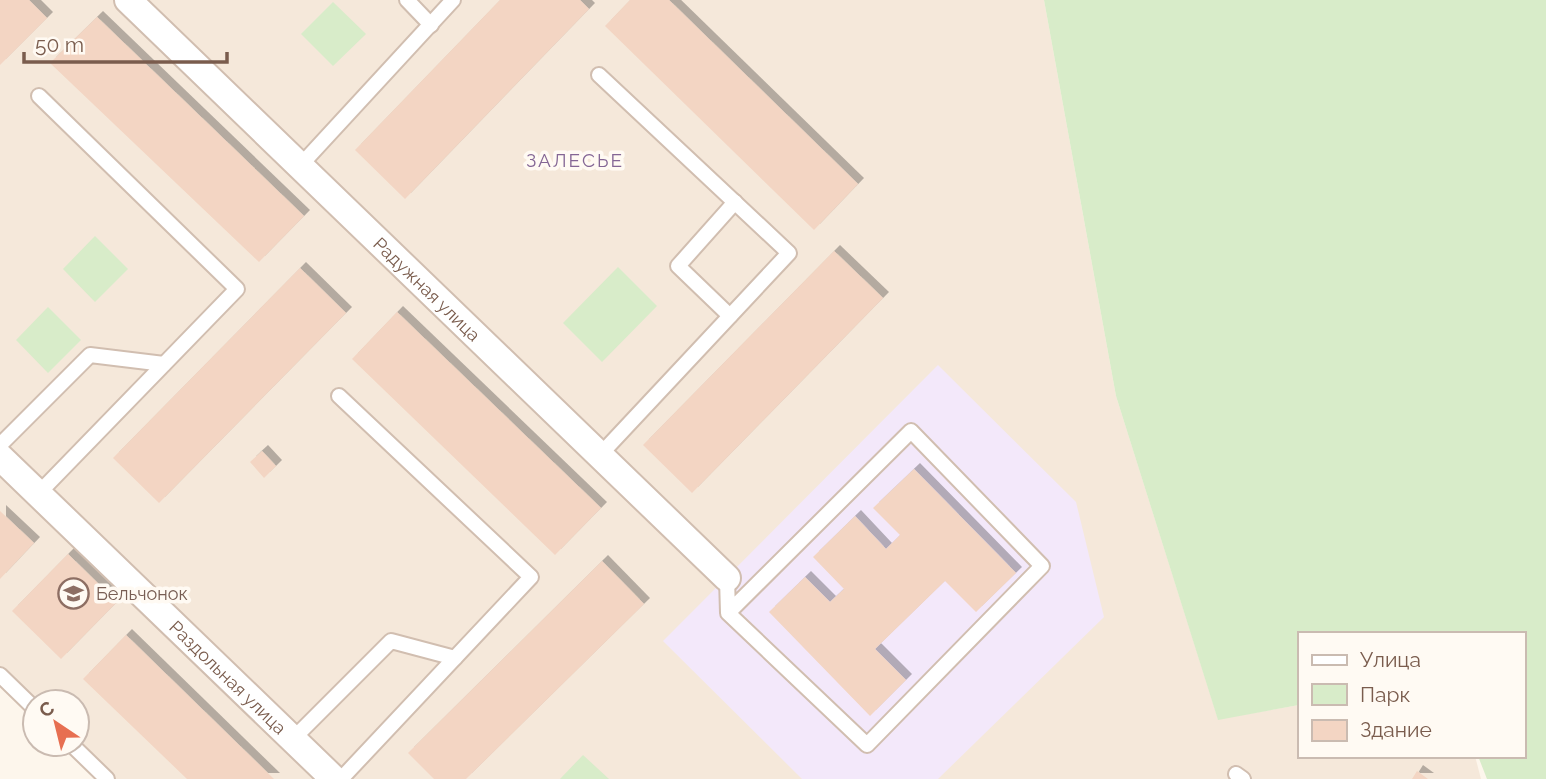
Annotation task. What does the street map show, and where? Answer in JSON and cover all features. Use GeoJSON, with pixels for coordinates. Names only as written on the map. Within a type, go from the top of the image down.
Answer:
{"type":"FeatureCollection","features":[{"type":"Feature","properties":{"kind":"street","name":"Радужная улица"},"geometry":{"type":"LineString","coordinates":[[128,0],[727,578]]}},
{"type":"Feature","properties":{"kind":"street","name":"Раздольная улица"},"geometry":{"type":"LineString","coordinates":[[0,457],[334,779]]}},
{"type":"Feature","properties":{"kind":"lane"},"geometry":{"type":"LineString","coordinates":[[407,0],[431,25]]}},
{"type":"Feature","properties":{"kind":"lane"},"geometry":{"type":"LineString","coordinates":[[299,167],[453,0]]}},
{"type":"Feature","properties":{"kind":"lane"},"geometry":{"type":"LineString","coordinates":[[599,75],[789,253],[599,456]]}},
{"type":"Feature","properties":{"kind":"lane"},"geometry":{"type":"LineString","coordinates":[[38,494],[237,289],[39,96]]}},
{"type":"Feature","properties":{"kind":"lane"},"geometry":{"type":"LineString","coordinates":[[730,316],[678,266],[735,202]]}},
{"type":"Feature","properties":{"kind":"lane"},"geometry":{"type":"LineString","coordinates":[[0,445],[90,355],[164,363]]}},
{"type":"Feature","properties":{"kind":"lane"},"geometry":{"type":"LineString","coordinates":[[339,396],[531,577],[341,779]]}},
{"type":"Feature","properties":{"kind":"lane"},"geometry":{"type":"LineString","coordinates":[[727,578],[729,613],[867,745],[1042,566],[911,432],[729,613]]}},
{"type":"Feature","properties":{"kind":"lane"},"geometry":{"type":"LineString","coordinates":[[293,739],[391,641],[455,658]]}},
{"type":"Feature","properties":{"kind":"lane"},"geometry":{"type":"LineString","coordinates":[[0,675],[21,695]]}},
{"type":"Feature","properties":{"kind":"lane"},"geometry":{"type":"LineString","coordinates":[[85,758],[107,779]]}},
{"type":"Feature","properties":{"kind":"shaded area","name":"ЗАЛЕСЬЕ"},"geometry":{"type":"Polygon","coordinates":[[[0,0],[1044,0],[1116,396],[1218,719],[1298,705],[1298,758],[1476,758],[1481,779],[108,779],[89,758],[91,688],[21,689],[0,667],[0,0]]]}},
{"type":"Feature","properties":{"kind":"shaded area"},"geometry":{"type":"Polygon","coordinates":[[[938,365],[1076,502],[1104,617],[938,779],[802,779],[663,641],[938,365]]]}},
{"type":"Feature","properties":{"kind":"green space"},"geometry":{"type":"Polygon","coordinates":[[[1044,0],[1546,0],[1546,779],[1487,779],[1479,758],[1525,758],[1525,632],[1298,632],[1298,705],[1218,720],[1116,396],[1044,0]]]}},
{"type":"Feature","properties":{"kind":"green space"},"geometry":{"type":"Polygon","coordinates":[[[333,2],[366,34],[333,66],[301,34],[333,2]]]}},
{"type":"Feature","properties":{"kind":"green space"},"geometry":{"type":"Polygon","coordinates":[[[95,236],[128,269],[95,302],[63,269],[95,236]]]}},
{"type":"Feature","properties":{"kind":"green space"},"geometry":{"type":"Polygon","coordinates":[[[618,267],[657,306],[602,362],[563,323],[618,267]]]}},
{"type":"Feature","properties":{"kind":"green space"},"geometry":{"type":"Polygon","coordinates":[[[48,307],[81,340],[48,373],[16,340],[48,307]]]}},
{"type":"Feature","properties":{"kind":"green space"},"geometry":{"type":"Polygon","coordinates":[[[583,755],[609,779],[560,779],[583,755]]]}},
{"type":"Feature","properties":{"kind":"building"},"geometry":{"type":"Polygon","coordinates":[[[0,0],[29,0],[47,18],[0,65],[0,0]]]}},
{"type":"Feature","properties":{"kind":"building"},"geometry":{"type":"Polygon","coordinates":[[[500,0],[580,0],[589,9],[405,199],[355,150],[500,0]]]}},
{"type":"Feature","properties":{"kind":"building"},"geometry":{"type":"Polygon","coordinates":[[[630,0],[669,0],[858,184],[814,230],[605,26],[630,0]]]}},
{"type":"Feature","properties":{"kind":"building"},"geometry":{"type":"Polygon","coordinates":[[[97,17],[304,216],[259,262],[50,63],[97,17]]]}},
{"type":"Feature","properties":{"kind":"building"},"geometry":{"type":"Polygon","coordinates":[[[834,251],[883,298],[692,493],[643,445],[834,251]]]}},
{"type":"Feature","properties":{"kind":"building"},"geometry":{"type":"Polygon","coordinates":[[[300,268],[346,313],[159,503],[113,458],[300,268]]]}},
{"type":"Feature","properties":{"kind":"building"},"geometry":{"type":"Polygon","coordinates":[[[397,312],[601,508],[555,555],[352,359],[397,312]]]}},
{"type":"Feature","properties":{"kind":"building"},"geometry":{"type":"Polygon","coordinates":[[[262,451],[276,466],[264,478],[250,462],[262,451]]]}},
{"type":"Feature","properties":{"kind":"building"},"geometry":{"type":"Polygon","coordinates":[[[914,469],[1016,573],[976,612],[945,581],[875,649],[906,680],[870,716],[769,612],[805,577],[830,602],[844,589],[813,557],[855,516],[886,549],[900,535],[873,508],[914,469]]]}},
{"type":"Feature","properties":{"kind":"building"},"geometry":{"type":"Polygon","coordinates":[[[0,511],[34,543],[0,579],[0,511]]]}},
{"type":"Feature","properties":{"kind":"building"},"geometry":{"type":"Polygon","coordinates":[[[68,554],[117,602],[61,659],[12,611],[68,554]]]}},
{"type":"Feature","properties":{"kind":"building"},"geometry":{"type":"Polygon","coordinates":[[[602,561],[644,604],[466,779],[434,779],[408,753],[602,561]]]}},
{"type":"Feature","properties":{"kind":"building"},"geometry":{"type":"Polygon","coordinates":[[[126,635],[274,779],[187,779],[83,679],[126,635]]]}},
{"type":"Feature","properties":{"kind":"building"},"geometry":{"type":"Polygon","coordinates":[[[1417,771],[1428,779],[1412,779],[1417,771]]]}},
{"type":"Feature","properties":{"kind":"place","name":"Бельчонок"},"geometry":{"type":"Point","coordinates":[73,593]}},
{"type":"Feature","properties":{"kind":"district","name":"ЗАЛЕСЬЕ"},"geometry":{"type":"Point","coordinates":[575,160]}}]}
